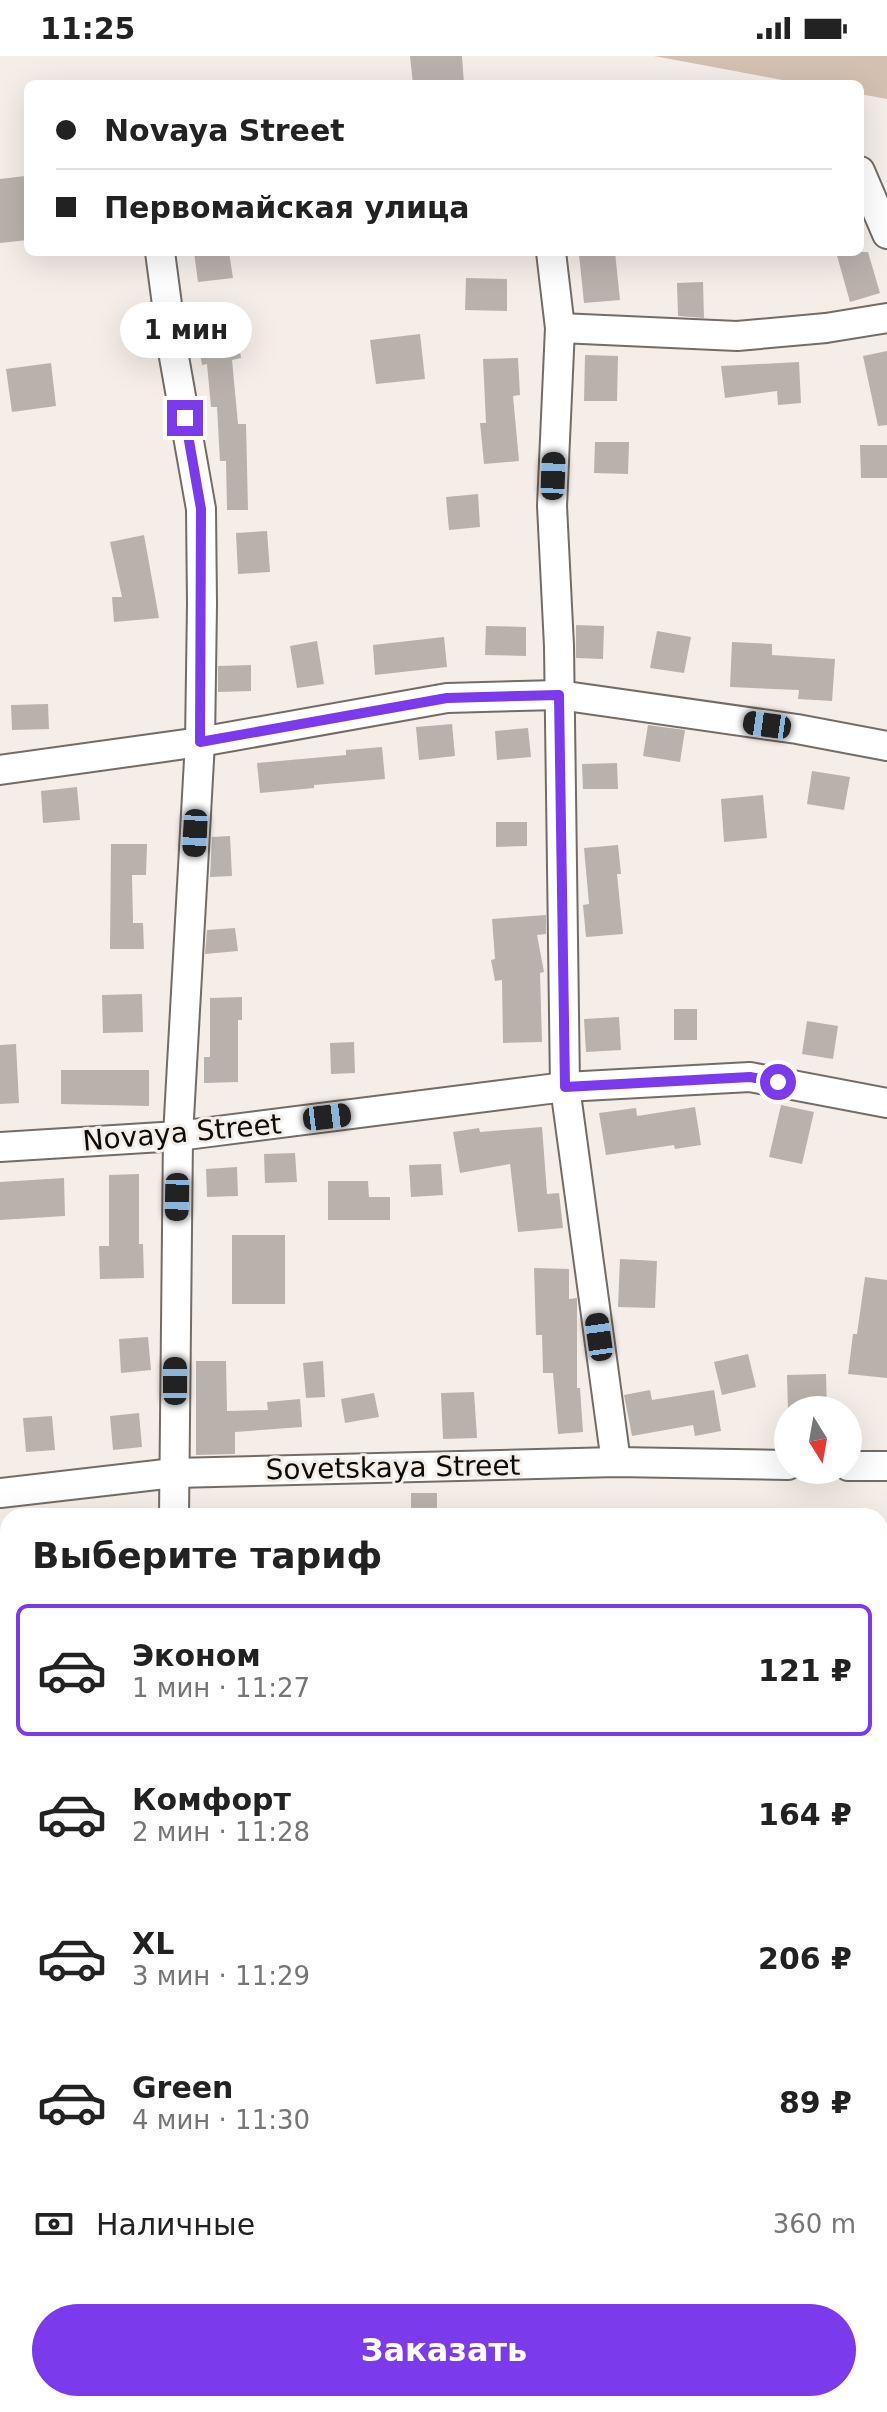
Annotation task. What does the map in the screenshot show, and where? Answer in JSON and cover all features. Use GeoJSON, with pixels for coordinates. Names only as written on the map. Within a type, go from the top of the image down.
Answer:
{"type":"FeatureCollection","features":[{"type":"Feature","properties":{"kind":"street"},"geometry":{"type":"LineString","coordinates":[[864,180],[887,234]]}},
{"type":"Feature","properties":{"kind":"street"},"geometry":{"type":"LineString","coordinates":[[161,256],[174,357],[201,509],[200,742],[178,1136],[174,1508]]}},
{"type":"Feature","properties":{"kind":"street"},"geometry":{"type":"LineString","coordinates":[[551,256],[560,328],[552,506],[559,646],[565,1087],[616,1462]]}},
{"type":"Feature","properties":{"kind":"street"},"geometry":{"type":"LineString","coordinates":[[560,328],[737,336],[826,328],[887,318]]}},
{"type":"Feature","properties":{"kind":"street"},"geometry":{"type":"LineString","coordinates":[[0,770],[200,742],[447,698],[559,695],[797,729],[887,746]]}},
{"type":"Feature","properties":{"kind":"street","name":"Novaya Street"},"geometry":{"type":"LineString","coordinates":[[0,1147],[178,1136],[565,1087],[750,1077],[887,1103]]}},
{"type":"Feature","properties":{"kind":"street","name":"Sovetskaya Street"},"geometry":{"type":"LineString","coordinates":[[0,1493],[174,1473],[616,1462],[774,1465]]}},
{"type":"Feature","properties":{"kind":"street"},"geometry":{"type":"LineString","coordinates":[[862,1466],[887,1466]]}},
{"type":"Feature","properties":{"kind":"shaded area"},"geometry":{"type":"Polygon","coordinates":[[[654,56],[887,56],[887,99],[864,95],[864,80],[783,80],[654,56]]]}},
{"type":"Feature","properties":{"kind":"building"},"geometry":{"type":"Polygon","coordinates":[[[410,56],[462,56],[464,80],[413,80],[410,56]]]}},
{"type":"Feature","properties":{"kind":"building"},"geometry":{"type":"Polygon","coordinates":[[[24,176],[24,240],[0,243],[0,179],[24,176]]]}},
{"type":"Feature","properties":{"kind":"building"},"geometry":{"type":"Polygon","coordinates":[[[864,252],[868,252],[880,293],[850,302],[837,256],[864,256],[864,252]]]}},
{"type":"Feature","properties":{"kind":"building"},"geometry":{"type":"Polygon","coordinates":[[[195,256],[230,256],[233,278],[198,282],[195,256]]]}},
{"type":"Feature","properties":{"kind":"building"},"geometry":{"type":"Polygon","coordinates":[[[579,256],[615,256],[620,300],[584,303],[579,256]]]}},
{"type":"Feature","properties":{"kind":"building"},"geometry":{"type":"Polygon","coordinates":[[[466,278],[507,279],[507,311],[465,310],[466,278]]]}},
{"type":"Feature","properties":{"kind":"building"},"geometry":{"type":"Polygon","coordinates":[[[703,282],[704,318],[678,316],[677,283],[703,282]]]}},
{"type":"Feature","properties":{"kind":"building"},"geometry":{"type":"Polygon","coordinates":[[[420,334],[425,379],[376,384],[370,340],[420,334]]]}},
{"type":"Feature","properties":{"kind":"building"},"geometry":{"type":"Polygon","coordinates":[[[238,339],[241,358],[232,360],[238,424],[246,424],[248,510],[227,510],[226,461],[220,461],[217,407],[211,407],[207,364],[202,365],[199,346],[238,339]]]}},
{"type":"Feature","properties":{"kind":"building"},"geometry":{"type":"Polygon","coordinates":[[[887,351],[887,425],[878,426],[863,356],[887,351]]]}},
{"type":"Feature","properties":{"kind":"building"},"geometry":{"type":"Polygon","coordinates":[[[585,355],[618,356],[617,401],[584,401],[585,355]]]}},
{"type":"Feature","properties":{"kind":"building"},"geometry":{"type":"Polygon","coordinates":[[[518,358],[520,395],[513,396],[519,461],[484,464],[480,423],[486,423],[483,359],[518,358]]]}},
{"type":"Feature","properties":{"kind":"building"},"geometry":{"type":"Polygon","coordinates":[[[799,362],[801,403],[778,405],[777,391],[725,398],[721,366],[799,362]]]}},
{"type":"Feature","properties":{"kind":"building"},"geometry":{"type":"Polygon","coordinates":[[[51,363],[56,406],[12,412],[6,369],[51,363]]]}},
{"type":"Feature","properties":{"kind":"building"},"geometry":{"type":"Polygon","coordinates":[[[595,442],[629,442],[628,474],[594,473],[595,442]]]}},
{"type":"Feature","properties":{"kind":"building"},"geometry":{"type":"Polygon","coordinates":[[[860,445],[887,445],[887,478],[861,478],[860,445]]]}},
{"type":"Feature","properties":{"kind":"building"},"geometry":{"type":"Polygon","coordinates":[[[478,494],[480,527],[449,530],[446,497],[478,494]]]}},
{"type":"Feature","properties":{"kind":"building"},"geometry":{"type":"Polygon","coordinates":[[[267,531],[270,572],[238,574],[236,533],[267,531]]]}},
{"type":"Feature","properties":{"kind":"building"},"geometry":{"type":"Polygon","coordinates":[[[144,535],[159,618],[114,622],[112,597],[122,597],[110,542],[144,535]]]}},
{"type":"Feature","properties":{"kind":"building"},"geometry":{"type":"Polygon","coordinates":[[[576,625],[604,626],[603,659],[576,658],[576,625]]]}},
{"type":"Feature","properties":{"kind":"building"},"geometry":{"type":"Polygon","coordinates":[[[486,626],[526,627],[526,656],[485,655],[486,626]]]}},
{"type":"Feature","properties":{"kind":"building"},"geometry":{"type":"Polygon","coordinates":[[[657,631],[691,637],[684,673],[650,668],[657,631]]]}},
{"type":"Feature","properties":{"kind":"building"},"geometry":{"type":"Polygon","coordinates":[[[444,637],[447,667],[375,675],[373,645],[444,637]]]}},
{"type":"Feature","properties":{"kind":"building"},"geometry":{"type":"Polygon","coordinates":[[[317,641],[324,684],[297,688],[290,646],[317,641]]]}},
{"type":"Feature","properties":{"kind":"building"},"geometry":{"type":"Polygon","coordinates":[[[732,642],[772,644],[772,655],[835,659],[832,701],[798,699],[799,690],[730,687],[732,642]]]}},
{"type":"Feature","properties":{"kind":"building"},"geometry":{"type":"Polygon","coordinates":[[[251,665],[251,691],[218,692],[218,666],[251,665]]]}},
{"type":"Feature","properties":{"kind":"building"},"geometry":{"type":"Polygon","coordinates":[[[48,704],[49,729],[12,730],[11,705],[48,704]]]}},
{"type":"Feature","properties":{"kind":"building"},"geometry":{"type":"Polygon","coordinates":[[[452,724],[455,756],[419,760],[416,727],[452,724]]]}},
{"type":"Feature","properties":{"kind":"building"},"geometry":{"type":"Polygon","coordinates":[[[648,725],[685,730],[680,762],[643,756],[648,725]]]}},
{"type":"Feature","properties":{"kind":"building"},"geometry":{"type":"Polygon","coordinates":[[[528,728],[531,757],[497,760],[495,731],[528,728]]]}},
{"type":"Feature","properties":{"kind":"building"},"geometry":{"type":"Polygon","coordinates":[[[382,747],[385,779],[260,793],[257,763],[346,755],[346,750],[382,747]]]}},
{"type":"Feature","properties":{"kind":"building"},"geometry":{"type":"Polygon","coordinates":[[[617,763],[618,789],[583,789],[582,764],[617,763]]]}},
{"type":"Feature","properties":{"kind":"building"},"geometry":{"type":"Polygon","coordinates":[[[812,771],[850,777],[844,810],[807,804],[812,771]]]}},
{"type":"Feature","properties":{"kind":"building"},"geometry":{"type":"Polygon","coordinates":[[[77,787],[80,820],[43,823],[41,791],[77,787]]]}},
{"type":"Feature","properties":{"kind":"building"},"geometry":{"type":"Polygon","coordinates":[[[763,795],[767,838],[724,842],[721,799],[763,795]]]}},
{"type":"Feature","properties":{"kind":"building"},"geometry":{"type":"Polygon","coordinates":[[[496,822],[527,822],[527,846],[496,847],[496,822]]]}},
{"type":"Feature","properties":{"kind":"building"},"geometry":{"type":"Polygon","coordinates":[[[230,836],[232,876],[210,877],[212,837],[230,836]]]}},
{"type":"Feature","properties":{"kind":"building"},"geometry":{"type":"Polygon","coordinates":[[[111,844],[147,844],[146,875],[132,875],[133,923],[143,923],[144,949],[110,949],[111,844]]]}},
{"type":"Feature","properties":{"kind":"building"},"geometry":{"type":"Polygon","coordinates":[[[618,845],[621,874],[617,874],[623,934],[586,937],[583,905],[589,904],[584,848],[618,845]]]}},
{"type":"Feature","properties":{"kind":"building"},"geometry":{"type":"Polygon","coordinates":[[[546,915],[546,934],[537,935],[544,972],[540,973],[542,1042],[503,1043],[502,980],[495,981],[491,960],[495,959],[492,919],[546,915]]]}},
{"type":"Feature","properties":{"kind":"building"},"geometry":{"type":"Polygon","coordinates":[[[235,928],[238,951],[205,954],[207,930],[235,928]]]}},
{"type":"Feature","properties":{"kind":"building"},"geometry":{"type":"Polygon","coordinates":[[[142,994],[143,1032],[103,1033],[102,995],[142,994]]]}},
{"type":"Feature","properties":{"kind":"building"},"geometry":{"type":"Polygon","coordinates":[[[242,997],[242,1020],[238,1020],[238,1082],[204,1083],[204,1057],[210,1057],[210,998],[242,997]]]}},
{"type":"Feature","properties":{"kind":"building"},"geometry":{"type":"Polygon","coordinates":[[[674,1009],[697,1009],[697,1040],[674,1040],[674,1009]]]}},
{"type":"Feature","properties":{"kind":"building"},"geometry":{"type":"Polygon","coordinates":[[[619,1017],[621,1050],[586,1052],[584,1019],[619,1017]]]}},
{"type":"Feature","properties":{"kind":"building"},"geometry":{"type":"Polygon","coordinates":[[[807,1021],[838,1026],[833,1059],[802,1054],[807,1021]]]}},
{"type":"Feature","properties":{"kind":"building"},"geometry":{"type":"Polygon","coordinates":[[[354,1042],[355,1073],[331,1074],[330,1043],[354,1042]]]}},
{"type":"Feature","properties":{"kind":"building"},"geometry":{"type":"Polygon","coordinates":[[[16,1044],[19,1103],[0,1104],[0,1045],[16,1044]]]}},
{"type":"Feature","properties":{"kind":"building"},"geometry":{"type":"Polygon","coordinates":[[[61,1070],[149,1070],[149,1106],[61,1104],[61,1070]]]}},
{"type":"Feature","properties":{"kind":"building"},"geometry":{"type":"Polygon","coordinates":[[[781,1105],[814,1112],[802,1164],[769,1157],[781,1105]]]}},
{"type":"Feature","properties":{"kind":"building"},"geometry":{"type":"Polygon","coordinates":[[[695,1107],[701,1145],[675,1149],[674,1145],[606,1155],[599,1113],[636,1108],[637,1116],[695,1107]]]}},
{"type":"Feature","properties":{"kind":"building"},"geometry":{"type":"Polygon","coordinates":[[[542,1127],[547,1194],[559,1193],[563,1228],[518,1232],[510,1164],[460,1173],[453,1132],[479,1128],[480,1132],[542,1127]]]}},
{"type":"Feature","properties":{"kind":"building"},"geometry":{"type":"Polygon","coordinates":[[[295,1153],[297,1182],[265,1183],[264,1154],[295,1153]]]}},
{"type":"Feature","properties":{"kind":"building"},"geometry":{"type":"Polygon","coordinates":[[[441,1164],[443,1195],[411,1197],[409,1165],[441,1164]]]}},
{"type":"Feature","properties":{"kind":"building"},"geometry":{"type":"Polygon","coordinates":[[[237,1167],[238,1196],[207,1197],[206,1169],[237,1167]]]}},
{"type":"Feature","properties":{"kind":"building"},"geometry":{"type":"Polygon","coordinates":[[[139,1174],[139,1244],[143,1244],[144,1278],[100,1279],[99,1246],[109,1246],[109,1175],[139,1174]]]}},
{"type":"Feature","properties":{"kind":"building"},"geometry":{"type":"Polygon","coordinates":[[[64,1178],[65,1216],[0,1220],[0,1182],[64,1178]]]}},
{"type":"Feature","properties":{"kind":"building"},"geometry":{"type":"Polygon","coordinates":[[[328,1181],[368,1181],[369,1197],[390,1197],[390,1220],[328,1220],[328,1181]]]}},
{"type":"Feature","properties":{"kind":"building"},"geometry":{"type":"Polygon","coordinates":[[[232,1235],[285,1235],[285,1304],[232,1304],[232,1235]]]}},
{"type":"Feature","properties":{"kind":"building"},"geometry":{"type":"Polygon","coordinates":[[[620,1259],[657,1261],[655,1308],[618,1307],[620,1259]]]}},
{"type":"Feature","properties":{"kind":"building"},"geometry":{"type":"Polygon","coordinates":[[[534,1268],[569,1269],[569,1299],[577,1298],[577,1388],[580,1388],[583,1432],[558,1434],[553,1373],[543,1373],[542,1335],[536,1335],[534,1268]]]}},
{"type":"Feature","properties":{"kind":"building"},"geometry":{"type":"Polygon","coordinates":[[[865,1277],[887,1280],[887,1378],[848,1374],[865,1277]]]}},
{"type":"Feature","properties":{"kind":"building"},"geometry":{"type":"Polygon","coordinates":[[[148,1337],[151,1370],[121,1373],[119,1339],[148,1337]]]}},
{"type":"Feature","properties":{"kind":"building"},"geometry":{"type":"Polygon","coordinates":[[[748,1354],[756,1387],[722,1395],[714,1362],[748,1354]]]}},
{"type":"Feature","properties":{"kind":"building"},"geometry":{"type":"Polygon","coordinates":[[[196,1361],[226,1361],[227,1411],[268,1410],[267,1402],[300,1399],[302,1427],[235,1432],[235,1454],[196,1455],[196,1361]]]}},
{"type":"Feature","properties":{"kind":"building"},"geometry":{"type":"Polygon","coordinates":[[[323,1361],[325,1397],[306,1398],[303,1363],[323,1361]]]}},
{"type":"Feature","properties":{"kind":"building"},"geometry":{"type":"Polygon","coordinates":[[[826,1374],[827,1396],[788,1396],[787,1375],[826,1374]]]}},
{"type":"Feature","properties":{"kind":"building"},"geometry":{"type":"Polygon","coordinates":[[[650,1390],[652,1400],[714,1390],[721,1431],[695,1436],[693,1425],[632,1436],[624,1395],[650,1390]]]}},
{"type":"Feature","properties":{"kind":"building"},"geometry":{"type":"Polygon","coordinates":[[[474,1392],[477,1438],[443,1439],[441,1393],[474,1392]]]}},
{"type":"Feature","properties":{"kind":"building"},"geometry":{"type":"Polygon","coordinates":[[[374,1393],[379,1417],[345,1423],[341,1399],[374,1393]]]}},
{"type":"Feature","properties":{"kind":"building"},"geometry":{"type":"Polygon","coordinates":[[[139,1413],[142,1447],[113,1450],[110,1416],[139,1413]]]}},
{"type":"Feature","properties":{"kind":"building"},"geometry":{"type":"Polygon","coordinates":[[[52,1416],[55,1450],[26,1452],[23,1418],[52,1416]]]}},
{"type":"Feature","properties":{"kind":"building"},"geometry":{"type":"Polygon","coordinates":[[[411,1493],[437,1493],[437,1508],[411,1508],[411,1493]]]}},
{"type":"Feature","properties":{"kind":"route"},"geometry":{"type":"LineString","coordinates":[[185,418],[201,509],[200,742],[447,698],[559,695],[565,1087],[750,1077],[778,1082]]}}]}
